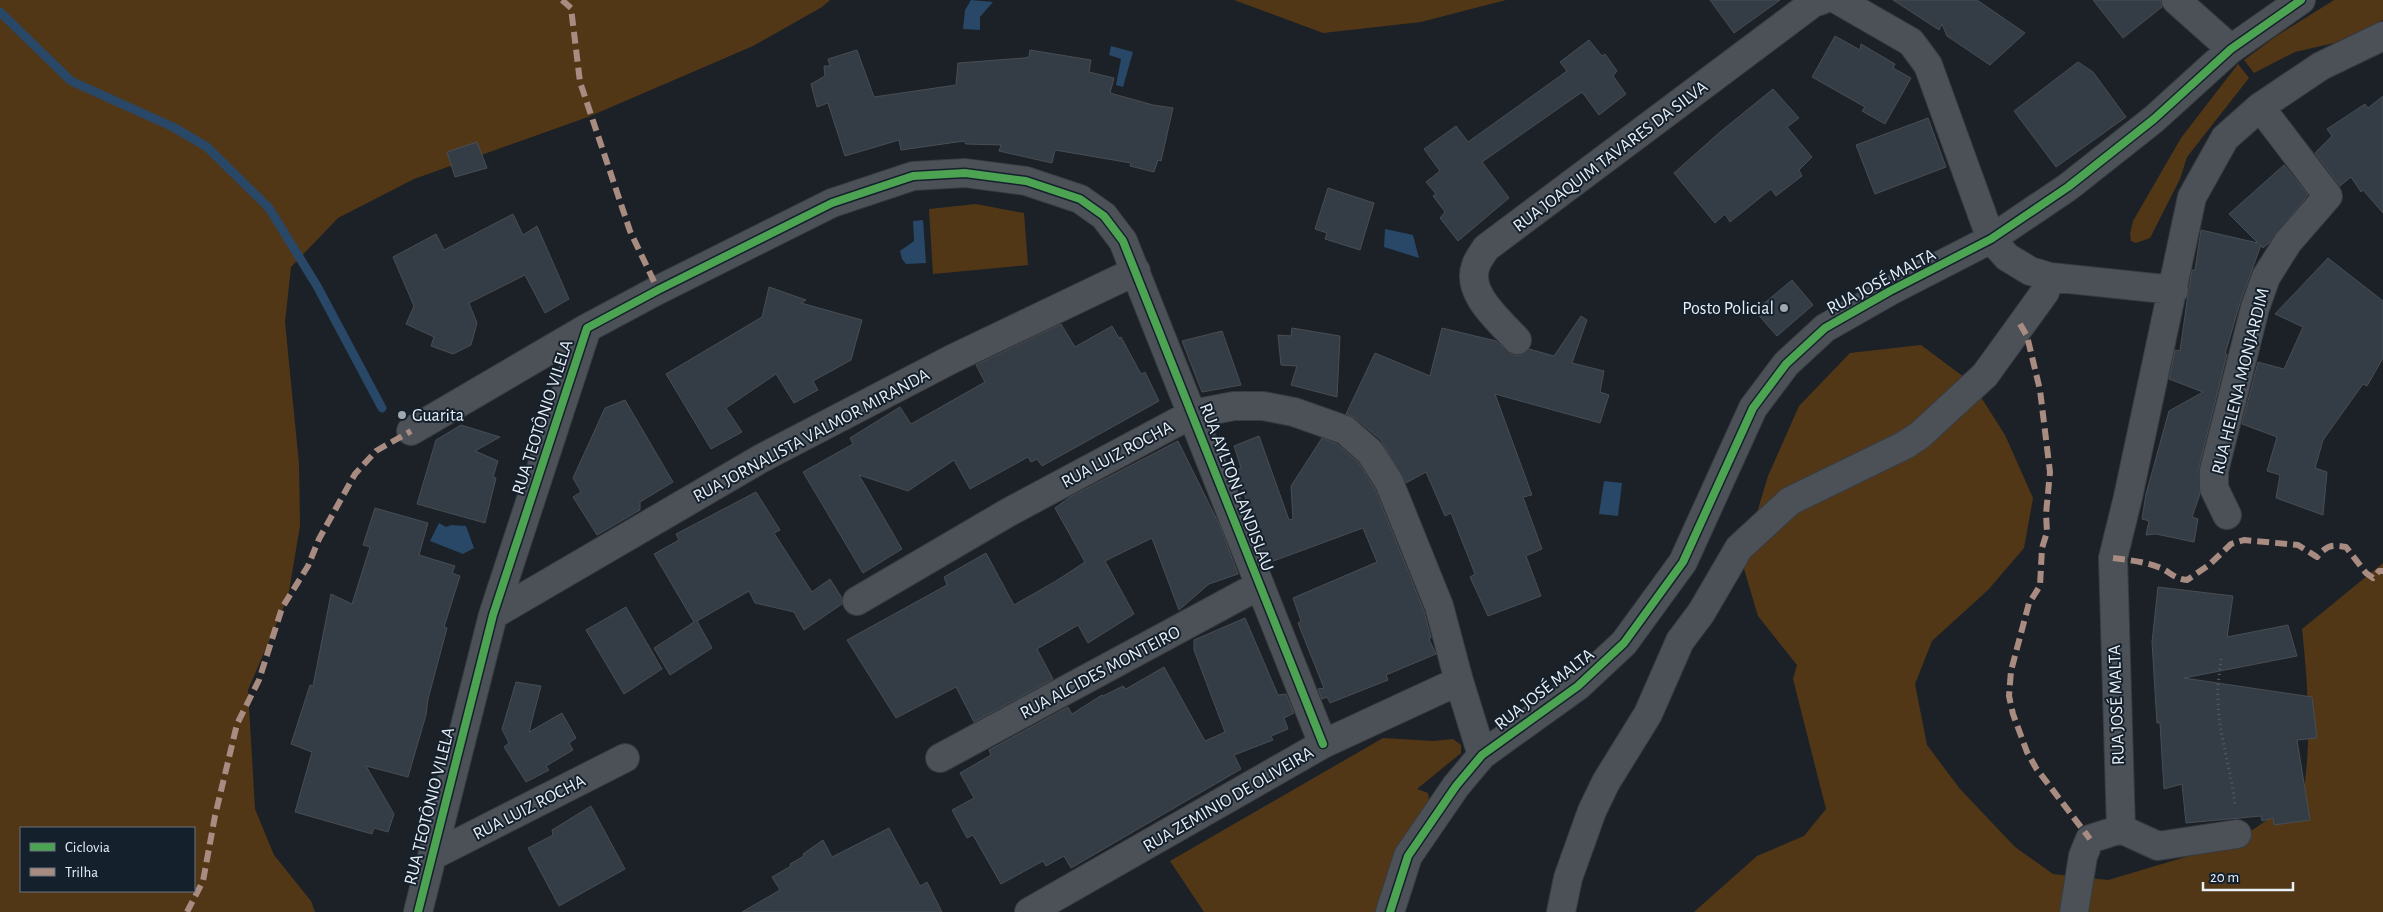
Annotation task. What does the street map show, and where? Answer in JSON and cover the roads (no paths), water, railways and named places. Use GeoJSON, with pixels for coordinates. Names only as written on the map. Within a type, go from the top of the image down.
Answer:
{"type":"FeatureCollection","features":[{"type":"Feature","properties":{"kind":"street","name":"RUA JOAQUIM TAVARES DA SILVA"},"geometry":{"type":"LineString","coordinates":[[1517,340],[1485,304],[1478,290],[1474,276],[1476,264],[1486,248],[1813,3],[1822,0]]}},
{"type":"Feature","properties":{"kind":"street"},"geometry":{"type":"LineString","coordinates":[[1838,0],[1911,42],[1928,65],[1992,240],[2007,257],[2030,271],[2050,277],[2174,290]]}},
{"type":"Feature","properties":{"kind":"street"},"geometry":{"type":"LineString","coordinates":[[2176,0],[2231,49]]}},
{"type":"Feature","properties":{"kind":"street","name":"RUA JOSÉ MALTA"},"geometry":{"type":"LineString","coordinates":[[1390,912],[1408,856],[1456,786],[1482,755],[1578,686],[1624,643],[1683,562],[1753,408],[1786,364],[1825,328],[1890,292],[1992,240],[2068,188],[2154,119],[2231,49],[2301,0]]}},
{"type":"Feature","properties":{"kind":"street","name":"RUA JOSÉ MALTA"},"geometry":{"type":"LineString","coordinates":[[2121,830],[2113,558],[2174,290],[2192,197],[2225,138],[2260,106],[2321,66],[2383,36]]}},
{"type":"Feature","properties":{"kind":"street","name":"RUA HELENA MONJARDIM"},"geometry":{"type":"LineString","coordinates":[[2227,515],[2214,488],[2214,471],[2256,308],[2266,277],[2288,242],[2328,196],[2260,106]]}},
{"type":"Feature","properties":{"kind":"street","name":"RUA TEOTÔNIO VILELA"},"geometry":{"type":"LineString","coordinates":[[418,912],[494,615],[588,328],[658,290],[832,203],[913,176],[965,173],[1026,181],[1080,199],[1104,216],[1123,241]]}},
{"type":"Feature","properties":{"kind":"street","name":"RUA AYLTON LANDISLAU"},"geometry":{"type":"LineString","coordinates":[[1123,241],[1323,744]]}},
{"type":"Feature","properties":{"kind":"street","name":"RUA JORNALISTA VALMOR MIRANDA"},"geometry":{"type":"LineString","coordinates":[[494,615],[762,458],[952,359],[1136,271]]}},
{"type":"Feature","properties":{"kind":"street"},"geometry":{"type":"LineString","coordinates":[[1561,912],[1568,878],[1592,810],[1606,782],[1648,714],[1680,641],[1706,606],[1739,548],[1790,501],[1905,445],[1920,434],[1985,375],[2045,292],[2050,277]]}},
{"type":"Feature","properties":{"kind":"street"},"geometry":{"type":"LineString","coordinates":[[411,430],[588,328]]}},
{"type":"Feature","properties":{"kind":"street","name":"RUA LUIZ ROCHA"},"geometry":{"type":"LineString","coordinates":[[857,601],[1009,512],[1192,414],[1234,406],[1263,406],[1294,412],[1345,430],[1370,452],[1389,482],[1439,606],[1459,681],[1482,755]]}},
{"type":"Feature","properties":{"kind":"street","name":"RUA ALCIDES MONTEIRO"},"geometry":{"type":"LineString","coordinates":[[940,758],[1260,585]]}},
{"type":"Feature","properties":{"kind":"street","name":"RUA ZEMINIO DE OLIVEIRA"},"geometry":{"type":"LineString","coordinates":[[1029,912],[1323,744],[1459,681]]}},
{"type":"Feature","properties":{"kind":"street","name":"RUA LUIZ ROCHA"},"geometry":{"type":"LineString","coordinates":[[432,856],[626,758]]}},
{"type":"Feature","properties":{"kind":"street"},"geometry":{"type":"LineString","coordinates":[[2074,912],[2083,856],[2090,840],[2121,830],[2158,846],[2237,834]]}},
{"type":"Feature","properties":{"kind":"water"},"geometry":{"type":"Polygon","coordinates":[[[971,0],[993,2],[980,17],[980,30],[963,29],[965,10],[971,0]]]}},
{"type":"Feature","properties":{"kind":"water"},"geometry":{"type":"Polygon","coordinates":[[[1111,46],[1133,52],[1123,87],[1116,85],[1121,59],[1109,55],[1111,46]]]}},
{"type":"Feature","properties":{"kind":"water"},"geometry":{"type":"Polygon","coordinates":[[[923,220],[926,263],[906,264],[902,259],[900,251],[914,241],[913,221],[923,220]]]}},
{"type":"Feature","properties":{"kind":"water"},"geometry":{"type":"Polygon","coordinates":[[[1385,229],[1413,235],[1419,258],[1384,247],[1385,229]]]}},
{"type":"Feature","properties":{"kind":"water"},"geometry":{"type":"Polygon","coordinates":[[[1604,481],[1622,483],[1618,516],[1599,514],[1604,481]]]}},
{"type":"Feature","properties":{"kind":"water"},"geometry":{"type":"Polygon","coordinates":[[[439,523],[446,527],[451,525],[466,526],[474,548],[463,554],[430,541],[439,523]]]}},
{"type":"Feature","properties":{"kind":"waterway"},"geometry":{"type":"LineString","coordinates":[[0,12],[71,81],[173,127],[207,147],[269,208],[317,286],[382,408]]}},
{"type":"Feature","properties":{"kind":"place","name":"Posto Policial"},"geometry":{"type":"Point","coordinates":[1784,308]}},
{"type":"Feature","properties":{"kind":"place","name":"Guarita"},"geometry":{"type":"Point","coordinates":[402,415]}}]}
